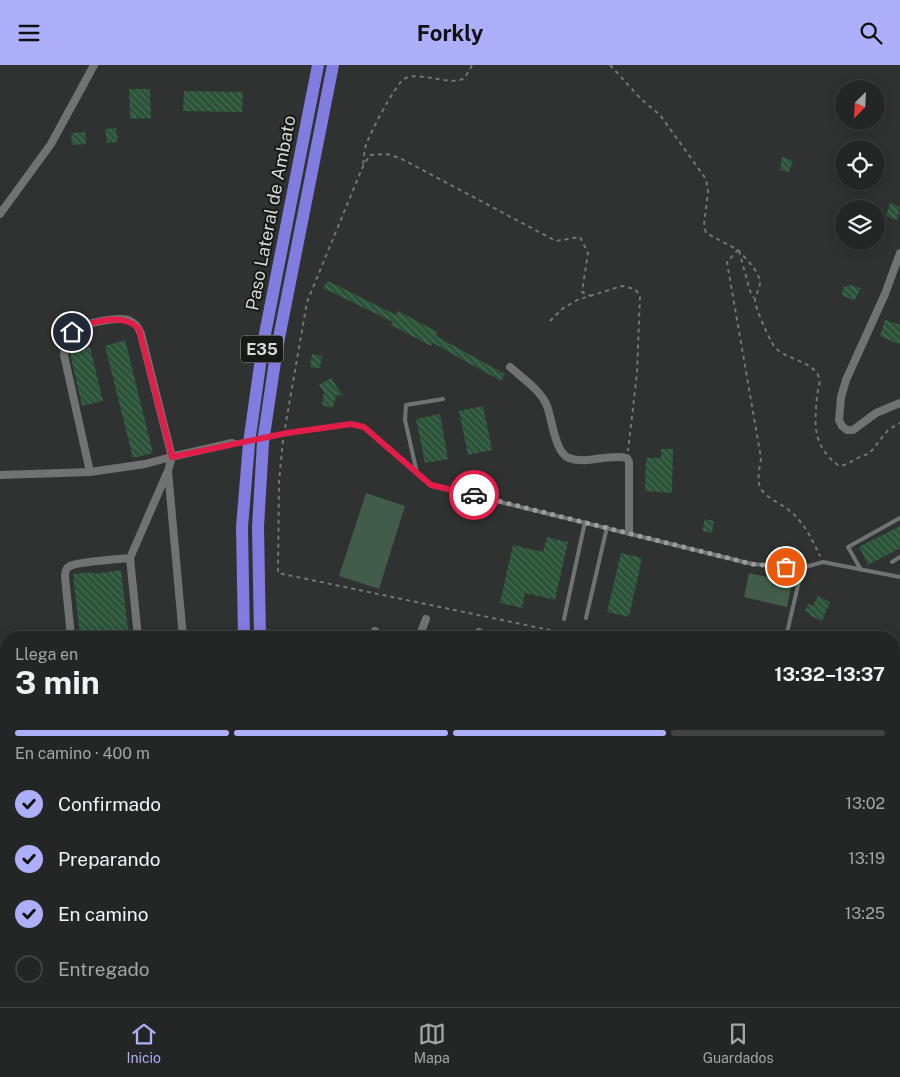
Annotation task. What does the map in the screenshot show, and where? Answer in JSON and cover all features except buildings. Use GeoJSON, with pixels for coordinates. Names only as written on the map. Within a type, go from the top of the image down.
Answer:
{"type":"FeatureCollection","features":[{"type":"Feature","properties":{"kind":"highway","name":"Paso Lateral de Ambato"},"geometry":{"type":"LineString","coordinates":[[244,631],[242,527],[249,443],[262,344],[318,65]]}},
{"type":"Feature","properties":{"kind":"highway","name":"Paso Lateral de Ambato"},"geometry":{"type":"LineString","coordinates":[[260,631],[258,527],[263,442],[277,348],[333,65]]}},
{"type":"Feature","properties":{"kind":"street"},"geometry":{"type":"LineString","coordinates":[[0,214],[51,144],[94,65]]}},
{"type":"Feature","properties":{"kind":"street"},"geometry":{"type":"LineString","coordinates":[[900,253],[885,295],[846,380],[841,397],[839,420],[842,427],[847,430],[853,430],[876,413],[900,403]]}},
{"type":"Feature","properties":{"kind":"street"},"geometry":{"type":"LineString","coordinates":[[90,472],[64,355],[66,342],[72,332],[79,327],[94,323],[127,320],[135,324],[139,329],[172,457],[168,471],[130,558],[137,631]]}},
{"type":"Feature","properties":{"kind":"street"},"geometry":{"type":"LineString","coordinates":[[510,367],[541,394],[546,404],[559,449],[566,457],[576,460],[627,458],[629,461],[629,533]]}},
{"type":"Feature","properties":{"kind":"street"},"geometry":{"type":"LineString","coordinates":[[0,475],[90,472],[145,464],[232,443]]}},
{"type":"Feature","properties":{"kind":"street"},"geometry":{"type":"LineString","coordinates":[[168,471],[183,631]]}},
{"type":"Feature","properties":{"kind":"street"},"geometry":{"type":"LineString","coordinates":[[70,631],[65,576],[67,568],[70,565],[130,558]]}},
{"type":"Feature","properties":{"kind":"street"},"geometry":{"type":"LineString","coordinates":[[421,631],[426,619]]}},
{"type":"Feature","properties":{"kind":"lane"},"geometry":{"type":"LineString","coordinates":[[417,473],[405,420],[406,405],[443,399]]}},
{"type":"Feature","properties":{"kind":"lane"},"geometry":{"type":"LineString","coordinates":[[232,443],[351,424],[364,427],[431,485],[752,564],[802,569],[823,562],[900,577]]}},
{"type":"Feature","properties":{"kind":"lane"},"geometry":{"type":"LineString","coordinates":[[861,570],[848,547],[900,518]]}},
{"type":"Feature","properties":{"kind":"lane"},"geometry":{"type":"LineString","coordinates":[[564,619],[585,522]]}},
{"type":"Feature","properties":{"kind":"lane"},"geometry":{"type":"LineString","coordinates":[[586,618],[607,527]]}},
{"type":"Feature","properties":{"kind":"lane"},"geometry":{"type":"LineString","coordinates":[[892,562],[900,557]]}},
{"type":"Feature","properties":{"kind":"lane"},"geometry":{"type":"LineString","coordinates":[[787,631],[802,569]]}},
{"type":"Feature","properties":{"kind":"path"},"geometry":{"type":"LineString","coordinates":[[363,166],[366,146],[374,129],[396,88],[404,79],[410,76],[420,76],[439,80],[460,80],[464,78],[472,65]]}},
{"type":"Feature","properties":{"kind":"path"},"geometry":{"type":"LineString","coordinates":[[610,65],[641,99],[660,115],[706,179],[708,191],[704,225],[706,233],[738,251],[759,278],[760,289],[755,300]]}},
{"type":"Feature","properties":{"kind":"path"},"geometry":{"type":"LineString","coordinates":[[554,631],[278,573],[279,481],[283,444],[307,302],[320,266],[363,166],[370,155],[386,153],[400,159],[556,241],[580,237],[588,253],[582,292],[591,296]]}},
{"type":"Feature","properties":{"kind":"path"},"geometry":{"type":"LineString","coordinates":[[738,251],[751,294],[772,344],[779,351],[816,371],[820,380],[816,415],[818,441],[822,450],[832,461],[839,466],[847,465],[862,455],[869,454],[888,429],[900,423]]}},
{"type":"Feature","properties":{"kind":"path"},"geometry":{"type":"LineString","coordinates":[[738,251],[727,262],[760,458],[760,488],[786,508],[802,524],[813,539],[823,562]]}},
{"type":"Feature","properties":{"kind":"path"},"geometry":{"type":"LineString","coordinates":[[550,321],[562,309],[577,301],[622,286],[635,289],[640,296],[637,373],[627,458]]}},
{"type":"Feature","properties":{"kind":"green space"},"geometry":{"type":"Polygon","coordinates":[[[366,493],[405,506],[379,589],[339,576],[366,493]]]}},
{"type":"Feature","properties":{"kind":"green space"},"geometry":{"type":"Polygon","coordinates":[[[749,573],[792,582],[787,607],[744,597],[749,573]]]}},
{"type":"Feature","properties":{"kind":"way so far"},"geometry":{"type":"LineString","coordinates":[[474,495],[752,564],[786,567]]}},
{"type":"Feature","properties":{"kind":"route"},"geometry":{"type":"LineString","coordinates":[[72,332],[88,324],[120,320],[127,320],[135,324],[139,329],[172,457],[232,443],[351,424],[364,427],[431,485],[474,495]]}}]}
